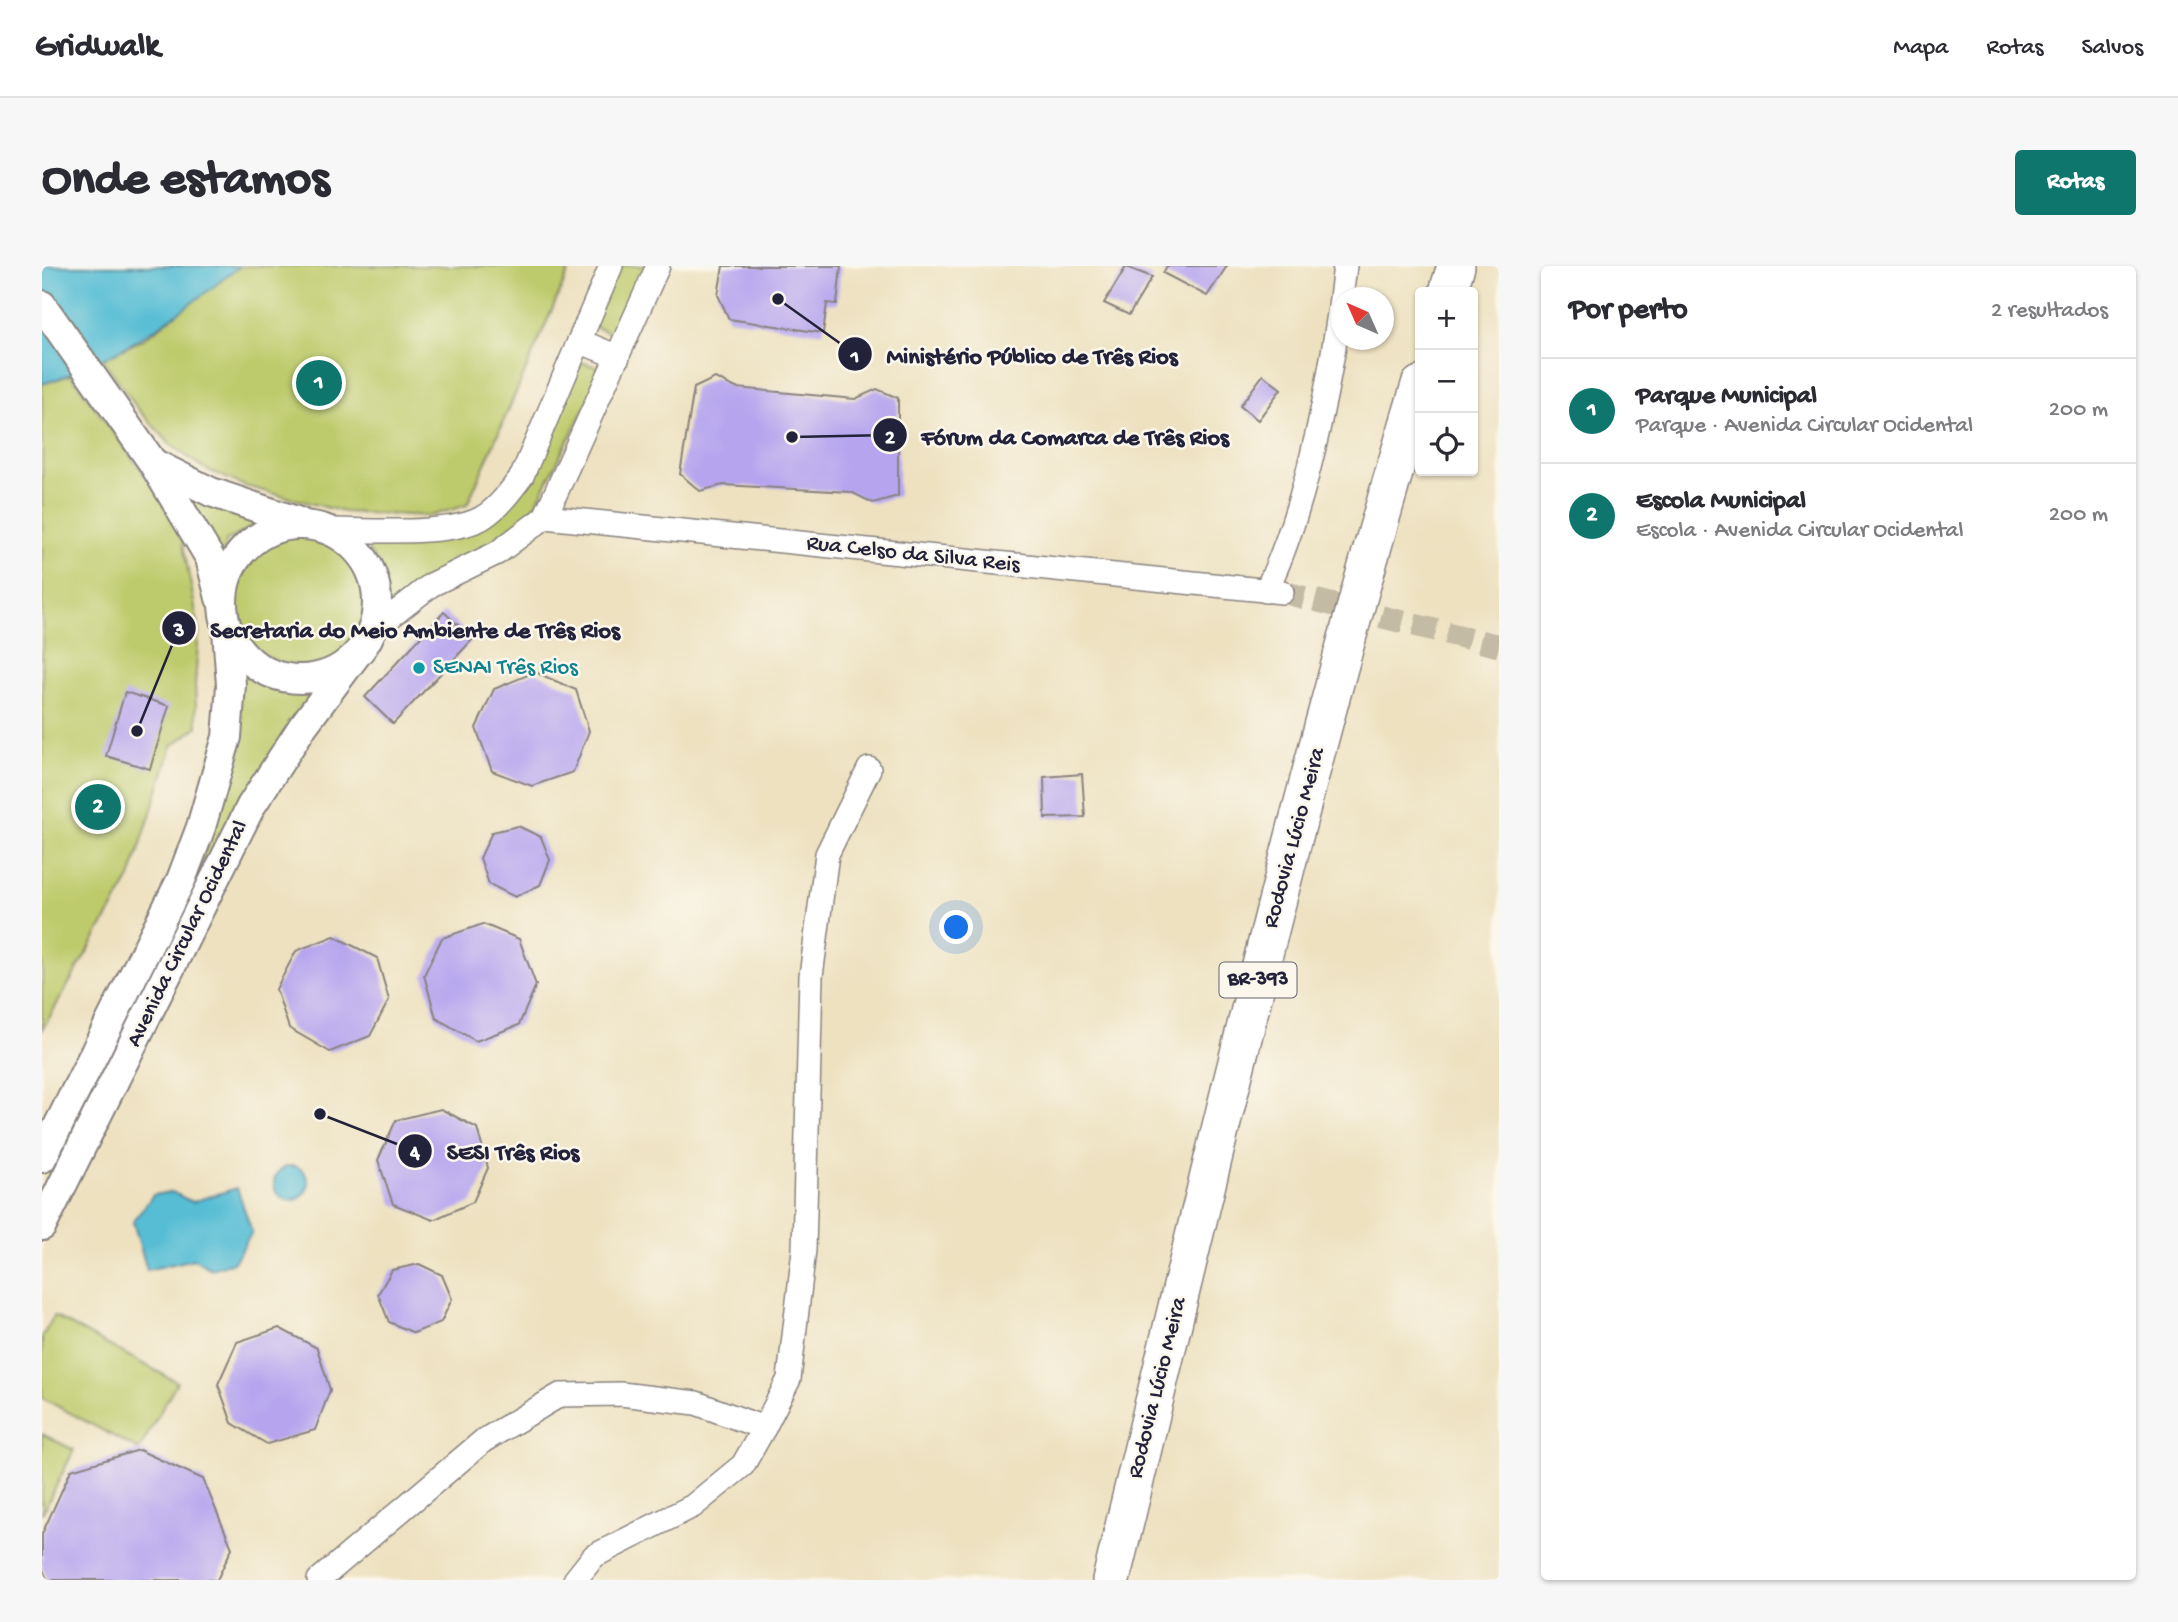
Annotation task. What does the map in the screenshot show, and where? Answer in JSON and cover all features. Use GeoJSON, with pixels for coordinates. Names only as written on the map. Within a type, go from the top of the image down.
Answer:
{"type":"FeatureCollection","features":[{"type":"Feature","properties":{"kind":"highway"},"geometry":{"type":"LineString","coordinates":[[1450,287],[1457,266]]}},
{"type":"Feature","properties":{"kind":"highway","name":"Rodovia Lúcio Meira"},"geometry":{"type":"LineString","coordinates":[[1111,1580],[1246,1027],[1371,547],[1415,402]]}},
{"type":"Feature","properties":{"kind":"street"},"geometry":{"type":"LineString","coordinates":[[224,617],[226,579],[237,556],[256,538],[279,527],[447,528],[484,518],[522,476],[611,266]]}},
{"type":"Feature","properties":{"kind":"street","name":"Avenida Circular Ocidental"},"geometry":{"type":"LineString","coordinates":[[42,1226],[251,806],[303,726],[363,644],[431,585],[497,553],[545,517],[658,266]]}},
{"type":"Feature","properties":{"kind":"street","name":"Rua Celso da Silva Reis"},"geometry":{"type":"LineString","coordinates":[[545,517],[1274,591],[1278,566],[1309,464],[1345,266]]}},
{"type":"Feature","properties":{"kind":"street"},"geometry":{"type":"LineString","coordinates":[[42,305],[153,463],[210,558],[224,617],[240,652],[260,669],[284,678],[310,678],[335,671],[363,644],[377,608],[376,584],[366,561],[350,542],[317,527],[211,492],[153,463]]}},
{"type":"Feature","properties":{"kind":"street"},"geometry":{"type":"LineString","coordinates":[[579,341],[618,356]]}},
{"type":"Feature","properties":{"kind":"street","name":"Avenida Circular Ocidental"},"geometry":{"type":"LineString","coordinates":[[42,1158],[181,880],[201,827],[227,737],[231,685],[224,617]]}},
{"type":"Feature","properties":{"kind":"street"},"geometry":{"type":"LineString","coordinates":[[575,1580],[594,1556],[693,1506],[743,1465],[789,1379],[804,1250],[811,976],[827,854],[869,769]]}},
{"type":"Feature","properties":{"kind":"street"},"geometry":{"type":"LineString","coordinates":[[319,1580],[483,1441],[560,1395],[621,1394],[696,1403],[764,1428]]}},
{"type":"Feature","properties":{"kind":"green space"},"geometry":{"type":"Polygon","coordinates":[[[240,266],[571,266],[467,505],[430,516],[344,512],[245,486],[203,468],[170,444],[137,408],[103,359],[144,339],[240,266]]]}},
{"type":"Feature","properties":{"kind":"green space"},"geometry":{"type":"Polygon","coordinates":[[[615,266],[655,266],[622,338],[590,325],[615,266]]]}},
{"type":"Feature","properties":{"kind":"green space"},"geometry":{"type":"Polygon","coordinates":[[[574,360],[604,369],[535,506],[509,531],[384,616],[380,567],[360,537],[442,531],[506,502],[574,360]]]}},
{"type":"Feature","properties":{"kind":"green space"},"geometry":{"type":"Polygon","coordinates":[[[71,375],[157,492],[181,533],[199,629],[195,685],[197,727],[172,746],[130,878],[42,1030],[42,384],[71,375]]]}},
{"type":"Feature","properties":{"kind":"green space"},"geometry":{"type":"Polygon","coordinates":[[[169,477],[274,518],[227,540],[217,575],[169,477]]]}},
{"type":"Feature","properties":{"kind":"green space"},"geometry":{"type":"Polygon","coordinates":[[[302,532],[328,537],[349,552],[364,573],[369,599],[364,625],[349,646],[328,661],[302,666],[276,661],[255,646],[240,625],[235,599],[240,573],[255,552],[276,537],[302,532]]]}},
{"type":"Feature","properties":{"kind":"green space"},"geometry":{"type":"Polygon","coordinates":[[[242,663],[272,681],[292,685],[326,679],[42,1207],[42,1191],[153,941],[242,663]]]}},
{"type":"Feature","properties":{"kind":"green space"},"geometry":{"type":"Polygon","coordinates":[[[54,1316],[177,1382],[139,1450],[42,1398],[42,1337],[54,1316]]]}},
{"type":"Feature","properties":{"kind":"green space"},"geometry":{"type":"Polygon","coordinates":[[[42,1434],[74,1450],[42,1514],[42,1434]]]}},
{"type":"Feature","properties":{"kind":"water"},"geometry":{"type":"Polygon","coordinates":[[[42,266],[240,266],[170,319],[122,349],[42,384],[42,266]]]}},
{"type":"Feature","properties":{"kind":"water"},"geometry":{"type":"Polygon","coordinates":[[[291,1166],[303,1171],[308,1183],[303,1195],[291,1200],[279,1195],[274,1183],[279,1171],[291,1166]]]}},
{"type":"Feature","properties":{"kind":"water"},"geometry":{"type":"Polygon","coordinates":[[[237,1188],[252,1232],[234,1262],[211,1269],[194,1259],[147,1270],[133,1222],[153,1195],[172,1192],[192,1202],[237,1188]]]}},
{"type":"Feature","properties":{"kind":"building"},"geometry":{"type":"Polygon","coordinates":[[[723,266],[841,266],[837,304],[827,303],[823,333],[729,319],[718,295],[723,266]]]}},
{"type":"Feature","properties":{"kind":"building"},"geometry":{"type":"Polygon","coordinates":[[[1167,266],[1227,266],[1207,296],[1163,273],[1167,266]]]}},
{"type":"Feature","properties":{"kind":"building"},"geometry":{"type":"Polygon","coordinates":[[[1126,267],[1152,277],[1129,315],[1104,303],[1126,267]]]}},
{"type":"Feature","properties":{"kind":"building"},"geometry":{"type":"Polygon","coordinates":[[[1263,375],[1281,389],[1258,420],[1240,406],[1263,375]]]}},
{"type":"Feature","properties":{"kind":"building"},"geometry":{"type":"Polygon","coordinates":[[[715,378],[736,388],[855,399],[877,389],[898,398],[898,496],[873,503],[851,492],[723,485],[700,491],[680,474],[694,388],[715,378]]]}},
{"type":"Feature","properties":{"kind":"building","name":"SENAI Três Rios"},"geometry":{"type":"Polygon","coordinates":[[[444,612],[473,639],[393,724],[365,697],[444,612]]]}},
{"type":"Feature","properties":{"kind":"building"},"geometry":{"type":"Polygon","coordinates":[[[535,672],[576,690],[589,731],[573,772],[532,786],[492,771],[476,728],[494,689],[535,672]]]}},
{"type":"Feature","properties":{"kind":"building"},"geometry":{"type":"Polygon","coordinates":[[[125,692],[169,706],[150,769],[106,756],[125,692]]]}},
{"type":"Feature","properties":{"kind":"building"},"geometry":{"type":"Polygon","coordinates":[[[1082,774],[1085,817],[1045,818],[1044,777],[1082,774]]]}},
{"type":"Feature","properties":{"kind":"building"},"geometry":{"type":"Polygon","coordinates":[[[518,826],[541,837],[550,860],[540,885],[515,897],[489,884],[480,858],[492,832],[518,826]]]}},
{"type":"Feature","properties":{"kind":"building"},"geometry":{"type":"Polygon","coordinates":[[[483,924],[519,939],[536,985],[519,1025],[476,1041],[436,1018],[424,975],[442,938],[483,924]]]}},
{"type":"Feature","properties":{"kind":"building"},"geometry":{"type":"Polygon","coordinates":[[[334,936],[377,958],[389,1000],[370,1036],[330,1052],[289,1028],[276,989],[296,951],[334,936]]]}},
{"type":"Feature","properties":{"kind":"building"},"geometry":{"type":"Polygon","coordinates":[[[441,1109],[477,1128],[488,1168],[473,1202],[433,1220],[393,1204],[378,1160],[396,1120],[441,1109]]]}},
{"type":"Feature","properties":{"kind":"building"},"geometry":{"type":"Polygon","coordinates":[[[419,1264],[442,1275],[452,1299],[441,1322],[414,1333],[389,1322],[378,1294],[392,1270],[419,1264]]]}},
{"type":"Feature","properties":{"kind":"building"},"geometry":{"type":"Polygon","coordinates":[[[279,1328],[317,1348],[330,1390],[315,1430],[267,1444],[232,1423],[218,1384],[237,1342],[279,1328]]]}},
{"type":"Feature","properties":{"kind":"building"},"geometry":{"type":"Polygon","coordinates":[[[139,1450],[203,1479],[232,1548],[217,1580],[47,1580],[42,1567],[42,1534],[71,1470],[139,1450]]]}},
{"type":"Feature","properties":{"kind":"tunnel"},"geometry":{"type":"LineString","coordinates":[[1282,592],[1499,646]]}},
{"type":"Feature","properties":{"kind":"place","name":"Ministério Público de Três Rios"},"geometry":{"type":"Point","coordinates":[778,299]}},
{"type":"Feature","properties":{"kind":"place","name":"Parque Municipal"},"geometry":{"type":"Point","coordinates":[319,383]}},
{"type":"Feature","properties":{"kind":"place","name":"Fórum da Comarca de Três Rios"},"geometry":{"type":"Point","coordinates":[792,437]}},
{"type":"Feature","properties":{"kind":"place","name":"SENAI Três Rios"},"geometry":{"type":"Point","coordinates":[419,668]}},
{"type":"Feature","properties":{"kind":"place","name":"Secretaria do Meio Ambiente de Três Rios"},"geometry":{"type":"Point","coordinates":[137,731]}},
{"type":"Feature","properties":{"kind":"place","name":"Escola Municipal"},"geometry":{"type":"Point","coordinates":[98,807]}},
{"type":"Feature","properties":{"kind":"place","name":"SESI Três Rios"},"geometry":{"type":"Point","coordinates":[320,1114]}}]}
